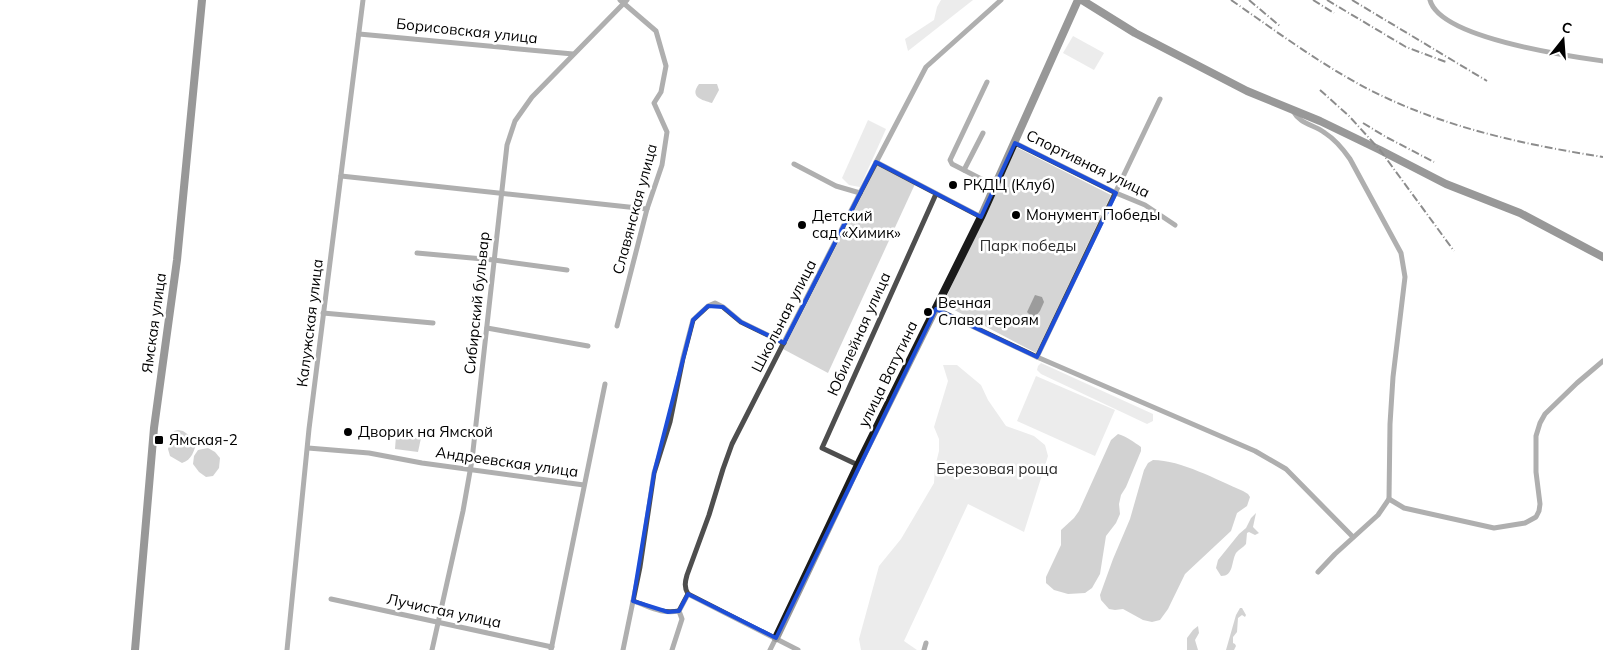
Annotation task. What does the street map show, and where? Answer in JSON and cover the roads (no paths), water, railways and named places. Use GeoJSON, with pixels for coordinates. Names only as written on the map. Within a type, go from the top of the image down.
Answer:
{"type":"FeatureCollection","features":[{"type":"Feature","properties":{"kind":"main road","name":"Ямская улица"},"geometry":{"type":"LineString","coordinates":[[135,650],[155,418],[177,260],[202,0]]}},
{"type":"Feature","properties":{"kind":"main road"},"geometry":{"type":"LineString","coordinates":[[1080,0],[1190,63],[1247,91],[1320,121],[1446,184],[1520,212],[1603,257]]}},
{"type":"Feature","properties":{"kind":"main road","name":"улица Ватутина"},"geometry":{"type":"LineString","coordinates":[[776,638],[858,465],[995,186],[1080,0]]}},
{"type":"Feature","properties":{"kind":"street","name":"Калужская улица"},"geometry":{"type":"LineString","coordinates":[[287,650],[323,313],[363,0]]}},
{"type":"Feature","properties":{"kind":"street","name":"Школьная улица"},"geometry":{"type":"LineString","coordinates":[[672,650],[682,619],[680,610],[688,594],[685,589],[686,575],[709,515],[732,444],[926,67],[1001,0]]}},
{"type":"Feature","properties":{"kind":"street"},"geometry":{"type":"LineString","coordinates":[[1430,0],[1431,5],[1436,11],[1453,24],[1475,33],[1551,53],[1603,61]]}},
{"type":"Feature","properties":{"kind":"street","name":"Сибирский бульвар"},"geometry":{"type":"LineString","coordinates":[[432,650],[463,511],[470,470],[507,145],[514,121],[532,97],[624,1]]}},
{"type":"Feature","properties":{"kind":"street","name":"Славянская улица"},"geometry":{"type":"LineString","coordinates":[[618,326],[647,209],[662,166],[667,132],[654,104],[661,92],[666,66],[656,31],[624,1]]}},
{"type":"Feature","properties":{"kind":"street","name":"Борисовская улица"},"geometry":{"type":"LineString","coordinates":[[359,34],[573,54]]}},
{"type":"Feature","properties":{"kind":"street"},"geometry":{"type":"LineString","coordinates":[[987,82],[950,158],[952,164],[995,186]]}},
{"type":"Feature","properties":{"kind":"street"},"geometry":{"type":"LineString","coordinates":[[1037,357],[1160,99]]}},
{"type":"Feature","properties":{"kind":"street"},"geometry":{"type":"LineString","coordinates":[[1293,111],[1298,119],[1324,132],[1340,145],[1350,159],[1401,254],[1405,277],[1393,376],[1389,499],[1378,515],[1318,572]]}},
{"type":"Feature","properties":{"kind":"street"},"geometry":{"type":"LineString","coordinates":[[964,170],[983,133]]}},
{"type":"Feature","properties":{"kind":"street","name":"Спортивная улица"},"geometry":{"type":"LineString","coordinates":[[1015,143],[1116,193],[1145,205],[1175,225]]}},
{"type":"Feature","properties":{"kind":"street"},"geometry":{"type":"LineString","coordinates":[[876,162],[980,217]]}},
{"type":"Feature","properties":{"kind":"street"},"geometry":{"type":"LineString","coordinates":[[794,164],[836,186],[860,193]]}},
{"type":"Feature","properties":{"kind":"street"},"geometry":{"type":"LineString","coordinates":[[341,176],[647,209]]}},
{"type":"Feature","properties":{"kind":"street","name":"Юбилейная улица"},"geometry":{"type":"LineString","coordinates":[[858,465],[822,448],[936,194]]}},
{"type":"Feature","properties":{"kind":"street"},"geometry":{"type":"LineString","coordinates":[[417,253],[494,260],[567,270]]}},
{"type":"Feature","properties":{"kind":"street"},"geometry":{"type":"LineString","coordinates":[[623,650],[640,567],[654,473],[670,422],[693,320],[708,306],[715,303],[724,307],[741,322],[784,343]]}},
{"type":"Feature","properties":{"kind":"street"},"geometry":{"type":"LineString","coordinates":[[936,309],[1037,357],[1272,460],[1286,469],[1353,537]]}},
{"type":"Feature","properties":{"kind":"street"},"geometry":{"type":"LineString","coordinates":[[323,313],[433,323]]}},
{"type":"Feature","properties":{"kind":"street"},"geometry":{"type":"LineString","coordinates":[[487,328],[588,346]]}},
{"type":"Feature","properties":{"kind":"street"},"geometry":{"type":"LineString","coordinates":[[1389,499],[1404,508],[1494,528],[1525,523],[1536,517],[1540,511],[1536,472],[1536,436],[1540,423],[1545,414],[1603,361]]}},
{"type":"Feature","properties":{"kind":"street"},"geometry":{"type":"LineString","coordinates":[[552,649],[605,384]]}},
{"type":"Feature","properties":{"kind":"street","name":"Андреевская улица"},"geometry":{"type":"LineString","coordinates":[[308,448],[369,453],[422,463],[584,485]]}},
{"type":"Feature","properties":{"kind":"street"},"geometry":{"type":"LineString","coordinates":[[688,594],[798,650]]}},
{"type":"Feature","properties":{"kind":"street","name":"Лучистая улица"},"geometry":{"type":"LineString","coordinates":[[331,599],[552,649]]}},
{"type":"Feature","properties":{"kind":"street"},"geometry":{"type":"LineString","coordinates":[[633,601],[668,612],[680,610]]}},
{"type":"Feature","properties":{"kind":"street","name":"улица Ватутина"},"geometry":{"type":"LineString","coordinates":[[770,650],[776,638]]}},
{"type":"Feature","properties":{"kind":"street"},"geometry":{"type":"LineString","coordinates":[[924,650],[926,643]]}},
{"type":"Feature","properties":{"kind":"railway"},"geometry":{"type":"LineString","coordinates":[[1231,0],[1333,69],[1368,89],[1424,114],[1512,140],[1603,157]]}},
{"type":"Feature","properties":{"kind":"railway"},"geometry":{"type":"LineString","coordinates":[[1249,0],[1281,27]]}},
{"type":"Feature","properties":{"kind":"railway"},"geometry":{"type":"LineString","coordinates":[[1313,0],[1334,13]]}},
{"type":"Feature","properties":{"kind":"railway"},"geometry":{"type":"LineString","coordinates":[[1327,0],[1406,47],[1446,62]]}},
{"type":"Feature","properties":{"kind":"railway"},"geometry":{"type":"LineString","coordinates":[[1352,0],[1487,81]]}},
{"type":"Feature","properties":{"kind":"railway"},"geometry":{"type":"LineString","coordinates":[[1320,90],[1349,116],[1380,150],[1454,251]]}},
{"type":"Feature","properties":{"kind":"railway"},"geometry":{"type":"LineString","coordinates":[[1363,123],[1434,162]]}},
{"type":"Feature","properties":{"kind":"place","name":"РКДЦ (Клуб)"},"geometry":{"type":"Point","coordinates":[953,185]}},
{"type":"Feature","properties":{"kind":"place","name":"Монумент Победы"},"geometry":{"type":"Point","coordinates":[1016,215]}},
{"type":"Feature","properties":{"kind":"place","name":"Детский сад «Химик»"},"geometry":{"type":"Point","coordinates":[802,225]}},
{"type":"Feature","properties":{"kind":"place","name":"Вечная Слава героям"},"geometry":{"type":"Point","coordinates":[928,312]}},
{"type":"Feature","properties":{"kind":"place","name":"Дворик на Ямской"},"geometry":{"type":"Point","coordinates":[348,432]}},
{"type":"Feature","properties":{"kind":"place","name":"Ямская-2"},"geometry":{"type":"Point","coordinates":[159,440]}},
{"type":"Feature","properties":{"kind":"park label","name":"Парк победы"},"geometry":{"type":"Point","coordinates":[1028,246]}},
{"type":"Feature","properties":{"kind":"park label","name":"Березовая роща"},"geometry":{"type":"Point","coordinates":[997,469]}}]}
